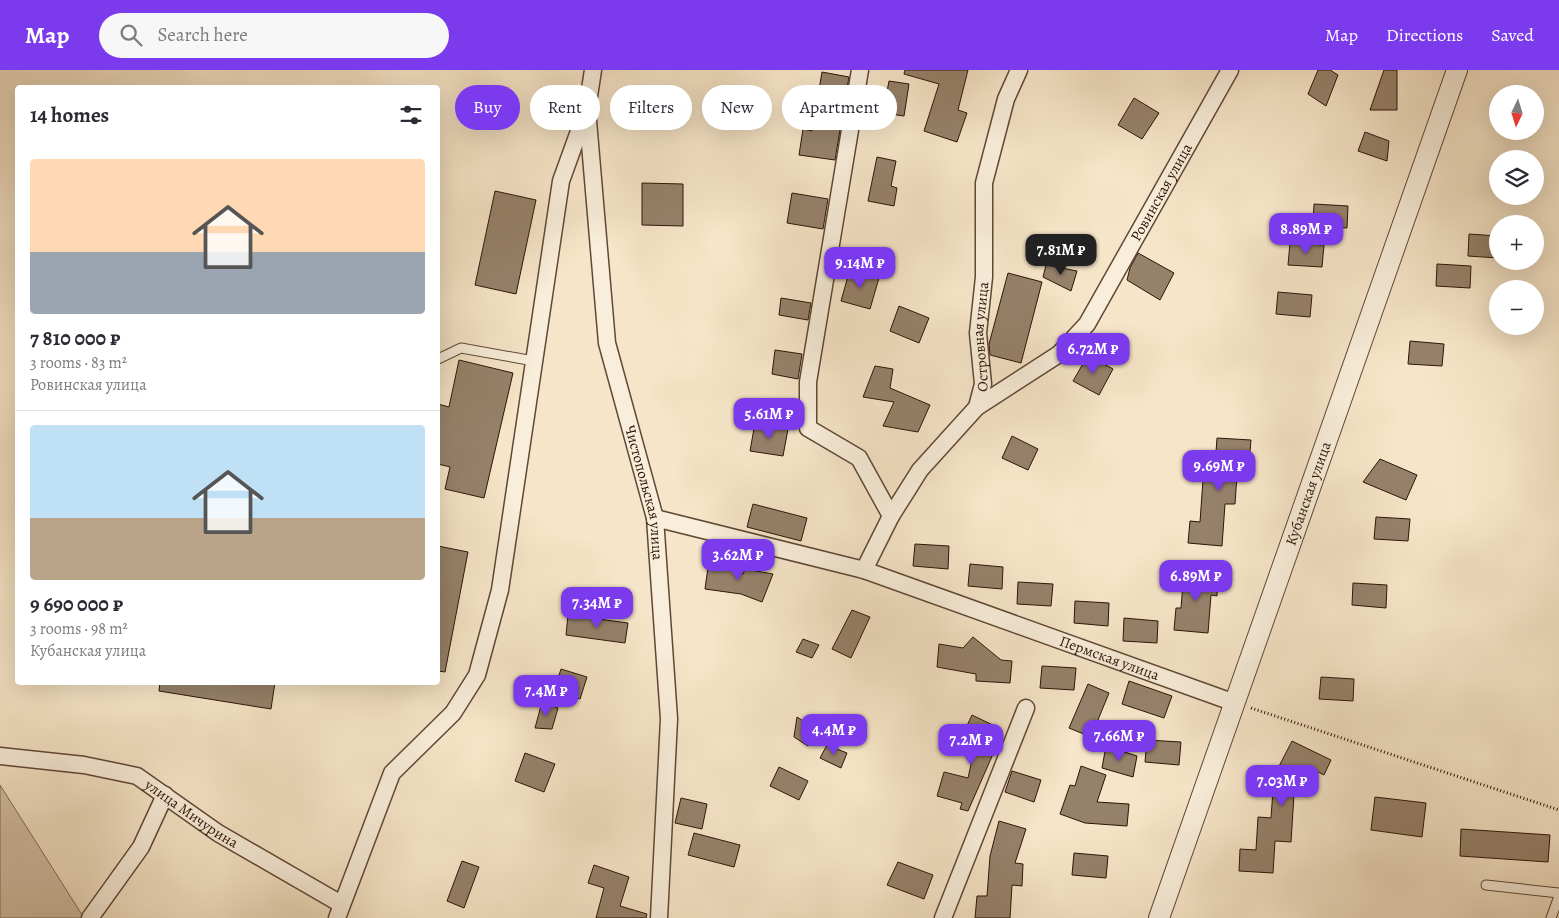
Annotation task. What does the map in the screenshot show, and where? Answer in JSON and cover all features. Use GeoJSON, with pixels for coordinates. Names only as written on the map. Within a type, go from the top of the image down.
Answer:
{"type":"FeatureCollection","features":[{"type":"Feature","properties":{"kind":"street","name":"Чистопольская улица"},"geometry":{"type":"LineString","coordinates":[[591,85],[593,70]]}},
{"type":"Feature","properties":{"kind":"street"},"geometry":{"type":"LineString","coordinates":[[860,70],[808,382],[808,428],[859,458],[891,516]]}},
{"type":"Feature","properties":{"kind":"street","name":"Островная улица"},"geometry":{"type":"LineString","coordinates":[[864,570],[891,516],[920,470],[977,407],[983,384],[978,333],[984,277],[984,183],[1006,100],[1019,70]]}},
{"type":"Feature","properties":{"kind":"street","name":"Ровинская улица"},"geometry":{"type":"LineString","coordinates":[[977,407],[1059,354],[1087,324],[1230,70]]}},
{"type":"Feature","properties":{"kind":"street","name":"Кубанская улица"},"geometry":{"type":"LineString","coordinates":[[1160,918],[1457,70]]}},
{"type":"Feature","properties":{"kind":"street"},"geometry":{"type":"LineString","coordinates":[[339,911],[392,773],[454,713],[477,675],[500,590],[561,181],[579,130]]}},
{"type":"Feature","properties":{"kind":"street","name":"Чистопольская улица"},"geometry":{"type":"LineString","coordinates":[[589,130],[607,343],[656,518],[669,719],[659,918]]}},
{"type":"Feature","properties":{"kind":"street","name":"Пермская улица"},"geometry":{"type":"LineString","coordinates":[[656,518],[864,570],[1234,703]]}},
{"type":"Feature","properties":{"kind":"street"},"geometry":{"type":"LineString","coordinates":[[943,918],[1026,708]]}},
{"type":"Feature","properties":{"kind":"street","name":"улица Мичурина"},"geometry":{"type":"LineString","coordinates":[[0,756],[84,765],[137,776],[218,833],[339,911]]}},
{"type":"Feature","properties":{"kind":"street"},"geometry":{"type":"LineString","coordinates":[[90,918],[141,847],[165,795]]}},
{"type":"Feature","properties":{"kind":"lane"},"geometry":{"type":"LineString","coordinates":[[440,358],[461,348],[534,361]]}},
{"type":"Feature","properties":{"kind":"lane"},"geometry":{"type":"LineString","coordinates":[[1486,885],[1559,895],[1551,918]]}},
{"type":"Feature","properties":{"kind":"path"},"geometry":{"type":"LineString","coordinates":[[1234,703],[1559,810]]}},
{"type":"Feature","properties":{"kind":"shaded area"},"geometry":{"type":"Polygon","coordinates":[[[0,785],[84,918],[0,918],[0,785]]]}},
{"type":"Feature","properties":{"kind":"building"},"geometry":{"type":"Polygon","coordinates":[[[905,70],[968,70],[958,110],[967,113],[957,142],[924,131],[939,84],[904,74],[905,70]]]}},
{"type":"Feature","properties":{"kind":"building"},"geometry":{"type":"Polygon","coordinates":[[[1318,70],[1330,70],[1338,75],[1326,106],[1308,94],[1318,70]]]}},
{"type":"Feature","properties":{"kind":"building"},"geometry":{"type":"Polygon","coordinates":[[[1384,70],[1397,70],[1397,110],[1370,110],[1384,70]]]}},
{"type":"Feature","properties":{"kind":"building"},"geometry":{"type":"Polygon","coordinates":[[[822,72],[849,77],[848,85],[820,85],[822,72]]]}},
{"type":"Feature","properties":{"kind":"building"},"geometry":{"type":"Polygon","coordinates":[[[889,81],[909,84],[904,116],[897,115],[897,85],[888,85],[889,81]]]}},
{"type":"Feature","properties":{"kind":"building"},"geometry":{"type":"Polygon","coordinates":[[[1134,98],[1159,113],[1142,139],[1118,125],[1134,98]]]}},
{"type":"Feature","properties":{"kind":"building"},"geometry":{"type":"Polygon","coordinates":[[[803,130],[840,130],[835,160],[799,155],[803,130]]]}},
{"type":"Feature","properties":{"kind":"building"},"geometry":{"type":"Polygon","coordinates":[[[1365,132],[1389,141],[1387,161],[1358,151],[1365,132]]]}},
{"type":"Feature","properties":{"kind":"building"},"geometry":{"type":"Polygon","coordinates":[[[877,157],[896,161],[891,186],[897,188],[894,206],[868,201],[877,157]]]}},
{"type":"Feature","properties":{"kind":"building"},"geometry":{"type":"Polygon","coordinates":[[[642,183],[683,184],[683,226],[642,225],[642,183]]]}},
{"type":"Feature","properties":{"kind":"building"},"geometry":{"type":"Polygon","coordinates":[[[495,191],[536,200],[516,294],[475,285],[495,191]]]}},
{"type":"Feature","properties":{"kind":"building"},"geometry":{"type":"Polygon","coordinates":[[[792,193],[828,199],[823,229],[787,223],[792,193]]]}},
{"type":"Feature","properties":{"kind":"building"},"geometry":{"type":"Polygon","coordinates":[[[1314,204],[1348,206],[1347,228],[1313,226],[1314,204]]]}},
{"type":"Feature","properties":{"kind":"building"},"geometry":{"type":"Polygon","coordinates":[[[1469,234],[1489,235],[1489,257],[1468,256],[1469,234]]]}},
{"type":"Feature","properties":{"kind":"building"},"geometry":{"type":"Polygon","coordinates":[[[1290,243],[1324,245],[1322,267],[1288,265],[1290,243]]]}},
{"type":"Feature","properties":{"kind":"building"},"geometry":{"type":"Polygon","coordinates":[[[1138,253],[1174,273],[1160,300],[1127,280],[1130,268],[1138,253]]]}},
{"type":"Feature","properties":{"kind":"building"},"geometry":{"type":"Polygon","coordinates":[[[1437,264],[1471,266],[1470,288],[1436,286],[1437,264]]]}},
{"type":"Feature","properties":{"kind":"building"},"geometry":{"type":"Polygon","coordinates":[[[1046,265],[1077,271],[1071,291],[1043,277],[1046,265]]]}},
{"type":"Feature","properties":{"kind":"building"},"geometry":{"type":"Polygon","coordinates":[[[850,269],[879,278],[870,309],[841,301],[850,269]]]}},
{"type":"Feature","properties":{"kind":"building"},"geometry":{"type":"Polygon","coordinates":[[[1008,273],[1042,282],[1021,363],[990,355],[989,344],[1008,273]]]}},
{"type":"Feature","properties":{"kind":"building"},"geometry":{"type":"Polygon","coordinates":[[[1278,292],[1312,295],[1310,317],[1276,314],[1278,292]]]}},
{"type":"Feature","properties":{"kind":"building"},"geometry":{"type":"Polygon","coordinates":[[[781,298],[811,303],[808,320],[779,315],[781,298]]]}},
{"type":"Feature","properties":{"kind":"building"},"geometry":{"type":"Polygon","coordinates":[[[899,306],[929,318],[919,343],[890,331],[899,306]]]}},
{"type":"Feature","properties":{"kind":"building"},"geometry":{"type":"Polygon","coordinates":[[[1410,341],[1444,344],[1442,366],[1408,364],[1410,341]]]}},
{"type":"Feature","properties":{"kind":"building"},"geometry":{"type":"Polygon","coordinates":[[[775,350],[802,354],[798,379],[772,374],[775,350]]]}},
{"type":"Feature","properties":{"kind":"building"},"geometry":{"type":"Polygon","coordinates":[[[1088,355],[1113,369],[1099,395],[1073,381],[1088,355]]]}},
{"type":"Feature","properties":{"kind":"building"},"geometry":{"type":"Polygon","coordinates":[[[459,360],[513,373],[484,498],[445,489],[450,467],[440,464],[440,405],[449,407],[459,360]]]}},
{"type":"Feature","properties":{"kind":"building"},"geometry":{"type":"Polygon","coordinates":[[[875,366],[893,369],[890,388],[930,405],[918,432],[883,426],[894,402],[863,397],[875,366]]]}},
{"type":"Feature","properties":{"kind":"building"},"geometry":{"type":"Polygon","coordinates":[[[755,423],[788,429],[783,456],[750,451],[755,423]]]}},
{"type":"Feature","properties":{"kind":"building"},"geometry":{"type":"Polygon","coordinates":[[[1012,436],[1038,449],[1028,470],[1002,458],[1012,436]]]}},
{"type":"Feature","properties":{"kind":"building"},"geometry":{"type":"Polygon","coordinates":[[[1217,438],[1251,440],[1249,462],[1238,461],[1235,504],[1225,504],[1222,546],[1188,543],[1190,521],[1200,522],[1203,480],[1214,481],[1217,438]]]}},
{"type":"Feature","properties":{"kind":"building"},"geometry":{"type":"Polygon","coordinates":[[[1380,459],[1417,475],[1406,500],[1363,482],[1380,459]]]}},
{"type":"Feature","properties":{"kind":"building"},"geometry":{"type":"Polygon","coordinates":[[[753,504],[807,518],[801,541],[747,527],[753,504]]]}},
{"type":"Feature","properties":{"kind":"building"},"geometry":{"type":"Polygon","coordinates":[[[1376,517],[1410,519],[1408,541],[1374,539],[1376,517]]]}},
{"type":"Feature","properties":{"kind":"building"},"geometry":{"type":"Polygon","coordinates":[[[915,544],[949,546],[948,569],[913,566],[915,544]]]}},
{"type":"Feature","properties":{"kind":"building"},"geometry":{"type":"Polygon","coordinates":[[[440,546],[468,552],[445,672],[440,671],[440,546]]]}},
{"type":"Feature","properties":{"kind":"building"},"geometry":{"type":"Polygon","coordinates":[[[709,560],[743,574],[745,569],[773,574],[762,602],[741,594],[705,589],[709,560]]]}},
{"type":"Feature","properties":{"kind":"building"},"geometry":{"type":"Polygon","coordinates":[[[970,564],[1003,567],[1002,589],[968,586],[970,564]]]}},
{"type":"Feature","properties":{"kind":"building"},"geometry":{"type":"Polygon","coordinates":[[[1184,571],[1218,573],[1217,596],[1211,595],[1208,633],[1174,630],[1176,608],[1181,608],[1184,571]]]}},
{"type":"Feature","properties":{"kind":"building"},"geometry":{"type":"Polygon","coordinates":[[[1018,582],[1053,584],[1051,606],[1017,604],[1018,582]]]}},
{"type":"Feature","properties":{"kind":"building"},"geometry":{"type":"Polygon","coordinates":[[[1353,583],[1387,585],[1386,608],[1352,605],[1353,583]]]}},
{"type":"Feature","properties":{"kind":"building"},"geometry":{"type":"Polygon","coordinates":[[[1075,601],[1109,603],[1108,626],[1074,623],[1075,601]]]}},
{"type":"Feature","properties":{"kind":"building"},"geometry":{"type":"Polygon","coordinates":[[[852,610],[870,617],[851,658],[832,649],[852,610]]]}},
{"type":"Feature","properties":{"kind":"building"},"geometry":{"type":"Polygon","coordinates":[[[568,615],[628,623],[625,643],[566,635],[568,615]]]}},
{"type":"Feature","properties":{"kind":"building"},"geometry":{"type":"Polygon","coordinates":[[[1124,618],[1158,621],[1157,643],[1123,641],[1124,618]]]}},
{"type":"Feature","properties":{"kind":"building"},"geometry":{"type":"Polygon","coordinates":[[[973,637],[1001,660],[1012,661],[1010,683],[976,681],[976,674],[937,667],[939,644],[963,648],[973,637]]]}},
{"type":"Feature","properties":{"kind":"building"},"geometry":{"type":"Polygon","coordinates":[[[803,639],[819,645],[812,658],[796,652],[803,639]]]}},
{"type":"Feature","properties":{"kind":"building"},"geometry":{"type":"Polygon","coordinates":[[[1042,666],[1076,668],[1074,690],[1040,688],[1042,666]]]}},
{"type":"Feature","properties":{"kind":"building"},"geometry":{"type":"Polygon","coordinates":[[[561,669],[587,677],[580,699],[554,691],[561,669]]]}},
{"type":"Feature","properties":{"kind":"building"},"geometry":{"type":"Polygon","coordinates":[[[1321,677],[1354,679],[1353,701],[1319,699],[1321,677]]]}},
{"type":"Feature","properties":{"kind":"building"},"geometry":{"type":"Polygon","coordinates":[[[1129,681],[1172,696],[1164,718],[1122,704],[1129,681]]]}},
{"type":"Feature","properties":{"kind":"building"},"geometry":{"type":"Polygon","coordinates":[[[1088,684],[1109,693],[1091,737],[1069,728],[1088,684]]]}},
{"type":"Feature","properties":{"kind":"building"},"geometry":{"type":"Polygon","coordinates":[[[160,685],[275,685],[271,709],[159,691],[160,685]]]}},
{"type":"Feature","properties":{"kind":"building"},"geometry":{"type":"Polygon","coordinates":[[[542,702],[558,708],[552,729],[535,728],[542,702]]]}},
{"type":"Feature","properties":{"kind":"building"},"geometry":{"type":"Polygon","coordinates":[[[972,715],[999,728],[989,753],[993,754],[968,811],[960,809],[962,803],[937,796],[944,772],[968,778],[977,737],[964,732],[972,715]]]}},
{"type":"Feature","properties":{"kind":"building"},"geometry":{"type":"Polygon","coordinates":[[[797,717],[814,728],[808,746],[794,737],[797,717]]]}},
{"type":"Feature","properties":{"kind":"building"},"geometry":{"type":"Polygon","coordinates":[[[1147,740],[1181,742],[1179,765],[1145,762],[1147,740]]]}},
{"type":"Feature","properties":{"kind":"building"},"geometry":{"type":"Polygon","coordinates":[[[1292,741],[1331,760],[1324,775],[1308,767],[1306,796],[1294,795],[1291,842],[1275,841],[1273,873],[1239,871],[1240,849],[1256,850],[1258,817],[1271,818],[1274,776],[1292,741]]]}},
{"type":"Feature","properties":{"kind":"building"},"geometry":{"type":"Polygon","coordinates":[[[827,745],[847,753],[841,768],[820,758],[827,745]]]}},
{"type":"Feature","properties":{"kind":"building"},"geometry":{"type":"Polygon","coordinates":[[[1106,746],[1137,756],[1133,777],[1102,768],[1106,746]]]}},
{"type":"Feature","properties":{"kind":"building"},"geometry":{"type":"Polygon","coordinates":[[[525,753],[555,764],[544,792],[515,781],[525,753]]]}},
{"type":"Feature","properties":{"kind":"building"},"geometry":{"type":"Polygon","coordinates":[[[1081,766],[1106,775],[1097,802],[1129,804],[1127,826],[1085,823],[1060,814],[1070,785],[1075,786],[1081,766]]]}},
{"type":"Feature","properties":{"kind":"building"},"geometry":{"type":"Polygon","coordinates":[[[779,767],[808,781],[799,800],[770,786],[779,767]]]}},
{"type":"Feature","properties":{"kind":"building"},"geometry":{"type":"Polygon","coordinates":[[[1012,771],[1041,780],[1034,802],[1005,792],[1012,771]]]}},
{"type":"Feature","properties":{"kind":"building"},"geometry":{"type":"Polygon","coordinates":[[[1375,797],[1426,803],[1422,837],[1371,830],[1375,797]]]}},
{"type":"Feature","properties":{"kind":"building"},"geometry":{"type":"Polygon","coordinates":[[[681,798],[707,804],[702,829],[675,823],[681,798]]]}},
{"type":"Feature","properties":{"kind":"building"},"geometry":{"type":"Polygon","coordinates":[[[999,821],[1026,829],[1015,863],[1023,864],[1022,886],[1012,885],[1010,918],[975,918],[977,896],[987,896],[990,856],[999,821]]]}},
{"type":"Feature","properties":{"kind":"building"},"geometry":{"type":"Polygon","coordinates":[[[1461,829],[1550,835],[1548,862],[1460,856],[1461,829]]]}},
{"type":"Feature","properties":{"kind":"building"},"geometry":{"type":"Polygon","coordinates":[[[694,833],[740,845],[734,867],[688,855],[694,833]]]}},
{"type":"Feature","properties":{"kind":"building"},"geometry":{"type":"Polygon","coordinates":[[[1074,853],[1108,856],[1106,878],[1072,875],[1074,853]]]}},
{"type":"Feature","properties":{"kind":"building"},"geometry":{"type":"Polygon","coordinates":[[[462,861],[479,867],[464,908],[447,901],[462,861]]]}},
{"type":"Feature","properties":{"kind":"building"},"geometry":{"type":"Polygon","coordinates":[[[898,862],[933,875],[924,899],[887,885],[898,862]]]}},
{"type":"Feature","properties":{"kind":"building"},"geometry":{"type":"Polygon","coordinates":[[[594,865],[629,877],[620,906],[647,914],[646,918],[596,918],[604,888],[588,883],[594,865]]]}}]}
